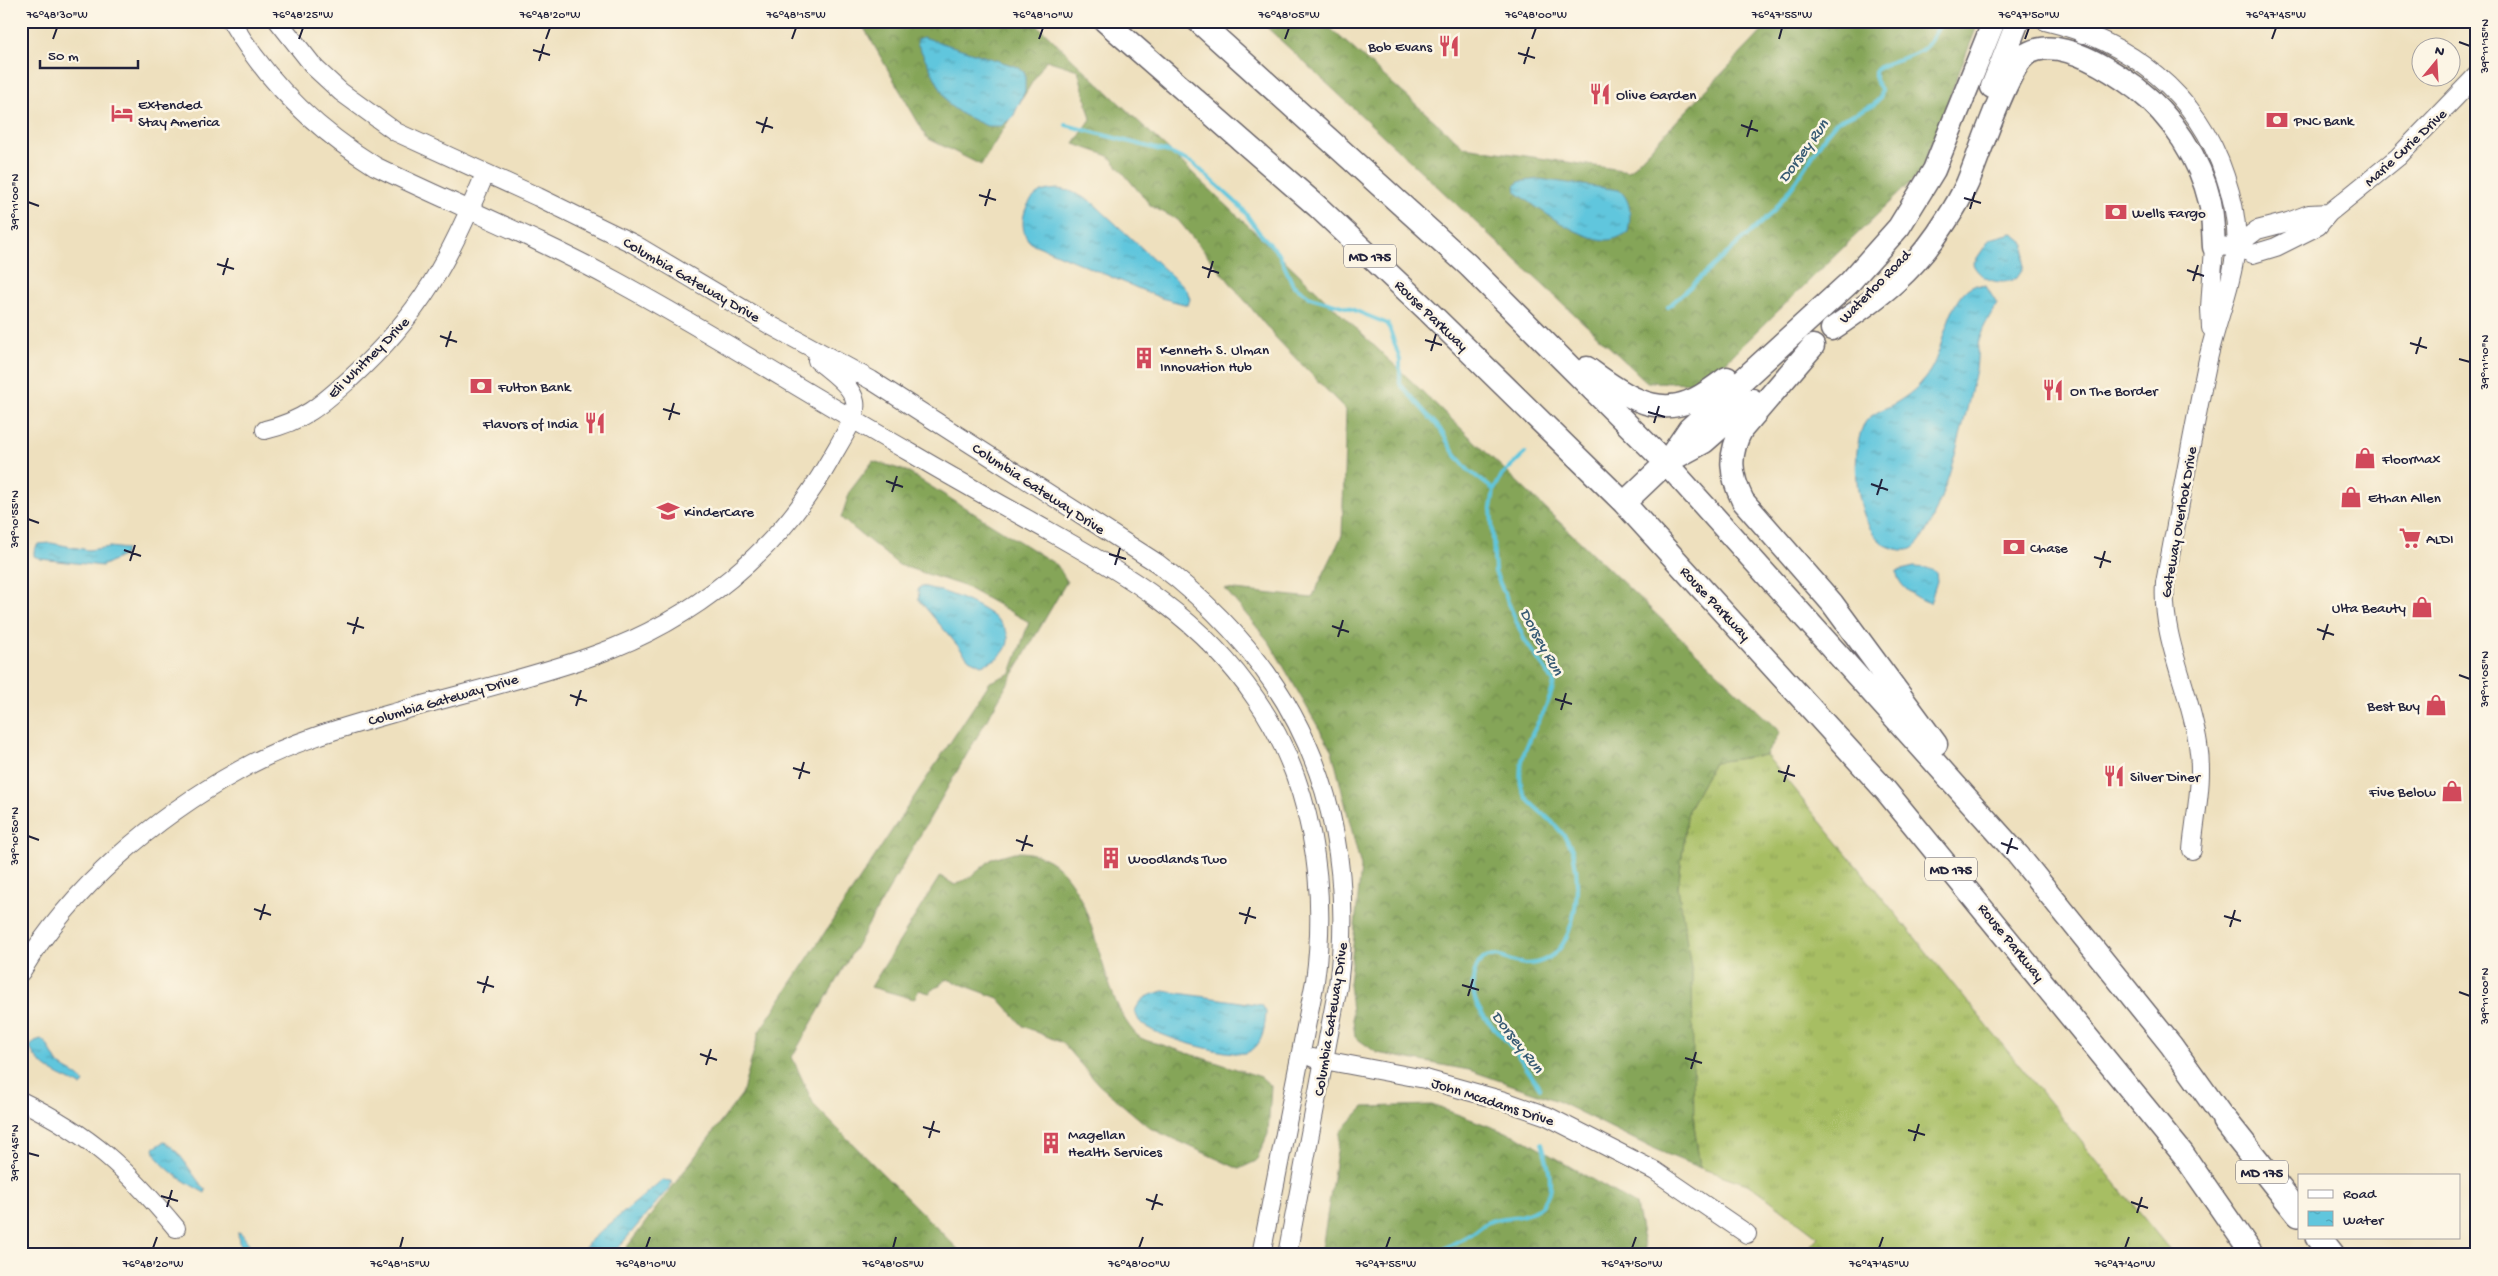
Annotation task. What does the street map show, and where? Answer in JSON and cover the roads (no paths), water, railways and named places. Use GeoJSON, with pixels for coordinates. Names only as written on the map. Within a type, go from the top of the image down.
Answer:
{"type":"FeatureCollection","features":[{"type":"Feature","properties":{"kind":"highway"},"geometry":{"type":"LineString","coordinates":[[2225,1121],[2298,1213]]}},
{"type":"Feature","properties":{"kind":"highway"},"geometry":{"type":"LineString","coordinates":[[2319,1238],[2332,1255]]}},
{"type":"Feature","properties":{"kind":"main road","name":"Rouse Parkway"},"geometry":{"type":"LineString","coordinates":[[1105,21],[1318,207],[1426,308],[1624,504],[1886,791],[2182,1154],[2253,1255]]}},
{"type":"Feature","properties":{"kind":"main road","name":"MD 175"},"geometry":{"type":"LineString","coordinates":[[1198,21],[1468,265],[1666,463],[2018,855],[2171,1045],[2298,1223]]}},
{"type":"Feature","properties":{"kind":"main road","name":"Waterloo Road"},"geometry":{"type":"LineString","coordinates":[[1624,504],[1666,463],[1689,429],[1849,283],[1899,227],[1916,200],[1947,140],[1994,21]]}},
{"type":"Feature","properties":{"kind":"main road","name":"Waterloo Road"},"geometry":{"type":"LineString","coordinates":[[1666,463],[1704,442],[1866,298],[1899,264],[1936,213],[1954,180],[2018,21]]}},
{"type":"Feature","properties":{"kind":"main road"},"geometry":{"type":"LineString","coordinates":[[1832,329],[1871,303],[1908,272],[1927,248],[1946,221],[1966,186],[2013,72],[2027,54],[2046,48],[2056,48],[2071,52],[2104,68],[2142,93],[2160,110],[2179,134],[2203,177],[2225,247]]}},
{"type":"Feature","properties":{"kind":"main road"},"geometry":{"type":"LineString","coordinates":[[1539,335],[1636,400],[1661,406],[1674,406],[1702,396],[1796,331]]}},
{"type":"Feature","properties":{"kind":"main road"},"geometry":{"type":"LineString","coordinates":[[1813,346],[1739,435],[1732,457],[1731,470],[1734,484],[1743,501],[1832,604],[2018,855]]}},
{"type":"Feature","properties":{"kind":"main road"},"geometry":{"type":"LineString","coordinates":[[2310,1238],[2321,1255]]}},
{"type":"Feature","properties":{"kind":"street","name":"Columbia Gateway Drive"},"geometry":{"type":"LineString","coordinates":[[231,21],[263,69],[317,126],[375,166],[616,281],[853,420],[1112,566],[1172,607],[1199,631],[1256,699],[1285,751],[1299,788],[1310,827],[1317,866],[1320,946],[1261,1255]]}},
{"type":"Feature","properties":{"kind":"street","name":"Columbia Gateway Drive"},"geometry":{"type":"LineString","coordinates":[[278,21],[314,68],[368,113],[396,132],[538,197],[634,244],[770,325],[871,380],[1157,563],[1187,585],[1244,643],[1277,687],[1304,736],[1321,777],[1340,857],[1344,908],[1343,947],[1324,1060],[1287,1255]]}},
{"type":"Feature","properties":{"kind":"street","name":"Gateway Overlook Drive"},"geometry":{"type":"LineString","coordinates":[[2046,21],[2079,26],[2115,46],[2158,74],[2176,90],[2193,112],[2215,147],[2233,199],[2225,247],[2210,308],[2212,340],[2167,570],[2164,599],[2169,635],[2196,729],[2201,764],[2200,795],[2192,850]]}},
{"type":"Feature","properties":{"kind":"street","name":"Marie Curie Drive"},"geometry":{"type":"LineString","coordinates":[[2225,247],[2257,230],[2309,214],[2329,213],[2398,157],[2477,75]]}},
{"type":"Feature","properties":{"kind":"street","name":"Eli Whitney Drive"},"geometry":{"type":"LineString","coordinates":[[265,430],[286,425],[305,416],[321,405],[384,346],[425,296],[456,242],[485,174]]}},
{"type":"Feature","properties":{"kind":"street"},"geometry":{"type":"LineString","coordinates":[[770,325],[849,386],[856,405],[853,420]]}},
{"type":"Feature","properties":{"kind":"street","name":"Columbia Gateway Drive"},"geometry":{"type":"LineString","coordinates":[[21,972],[59,919],[122,854],[161,820],[243,768],[290,746],[334,730],[596,655],[648,632],[690,608],[736,574],[765,549],[810,492],[853,420]]}},
{"type":"Feature","properties":{"kind":"street","name":"John Mcadams Drive"},"geometry":{"type":"LineString","coordinates":[[1300,1055],[1425,1079],[1504,1101],[1547,1116],[1655,1171],[1747,1234]]}},
{"type":"Feature","properties":{"kind":"street"},"geometry":{"type":"LineString","coordinates":[[21,1101],[52,1116],[98,1146],[147,1192],[176,1228]]}},
{"type":"Feature","properties":{"kind":"water"},"geometry":{"type":"Polygon","coordinates":[[[923,37],[1018,67],[1025,73],[1025,91],[1013,117],[1001,126],[987,126],[963,115],[949,105],[917,43],[918,39],[923,37]]]}},
{"type":"Feature","properties":{"kind":"water"},"geometry":{"type":"Polygon","coordinates":[[[1539,179],[1619,190],[1626,199],[1630,209],[1628,232],[1612,239],[1596,239],[1559,222],[1516,192],[1515,186],[1518,182],[1539,179]]]}},
{"type":"Feature","properties":{"kind":"water"},"geometry":{"type":"Polygon","coordinates":[[[1058,189],[1070,191],[1091,201],[1187,290],[1190,299],[1188,305],[1161,298],[1031,243],[1024,232],[1023,226],[1027,206],[1038,194],[1058,189]]]}},
{"type":"Feature","properties":{"kind":"water"},"geometry":{"type":"Polygon","coordinates":[[[2012,233],[2025,244],[2023,269],[2017,278],[2011,281],[1998,282],[1986,278],[1976,270],[1973,264],[1990,239],[2012,233]]]}},
{"type":"Feature","properties":{"kind":"water"},"geometry":{"type":"Polygon","coordinates":[[[1974,285],[1986,286],[1997,304],[1980,337],[1976,370],[1959,441],[1941,497],[1921,539],[1911,549],[1892,548],[1880,541],[1870,529],[1863,513],[1859,495],[1857,457],[1863,426],[1874,414],[1908,395],[1924,379],[1936,359],[1958,299],[1974,285]]]}},
{"type":"Feature","properties":{"kind":"water"},"geometry":{"type":"Polygon","coordinates":[[[51,543],[88,550],[110,547],[126,549],[124,555],[102,566],[41,559],[34,556],[34,551],[38,544],[51,543]]]}},
{"type":"Feature","properties":{"kind":"water"},"geometry":{"type":"Polygon","coordinates":[[[1914,567],[1927,568],[1936,572],[1937,581],[1930,603],[1909,591],[1900,582],[1897,571],[1914,567]]]}},
{"type":"Feature","properties":{"kind":"water"},"geometry":{"type":"Polygon","coordinates":[[[921,586],[962,599],[992,615],[1003,625],[1008,636],[1004,651],[995,659],[981,665],[969,659],[919,600],[918,590],[921,586]]]}},
{"type":"Feature","properties":{"kind":"water"},"geometry":{"type":"Polygon","coordinates":[[[1164,991],[1262,1005],[1266,1012],[1264,1029],[1260,1040],[1248,1052],[1226,1052],[1192,1045],[1147,1027],[1139,1021],[1135,1011],[1146,997],[1164,991]]]}},
{"type":"Feature","properties":{"kind":"water"},"geometry":{"type":"Polygon","coordinates":[[[41,1039],[58,1063],[82,1080],[84,1083],[81,1086],[51,1071],[39,1061],[30,1047],[35,1041],[41,1039]]]}},
{"type":"Feature","properties":{"kind":"water"},"geometry":{"type":"Polygon","coordinates":[[[164,1142],[170,1145],[180,1156],[206,1190],[205,1193],[160,1162],[154,1148],[164,1142]]]}},
{"type":"Feature","properties":{"kind":"water"},"geometry":{"type":"Polygon","coordinates":[[[662,1180],[672,1181],[670,1187],[612,1255],[584,1255],[584,1249],[592,1239],[662,1180]]]}},
{"type":"Feature","properties":{"kind":"water"},"geometry":{"type":"Polygon","coordinates":[[[238,1232],[241,1233],[257,1255],[247,1255],[239,1242],[238,1232]]]}},
{"type":"Feature","properties":{"kind":"waterway","name":"Dorsey Run"},"geometry":{"type":"LineString","coordinates":[[1668,307],[1774,211],[1836,122],[1873,105],[1880,98],[1881,89],[1875,80],[1875,71],[1924,48],[1942,21]]}},
{"type":"Feature","properties":{"kind":"waterway"},"geometry":{"type":"LineString","coordinates":[[1066,125],[1168,152],[1194,164],[1242,208],[1258,231],[1279,254],[1293,285],[1310,297],[1349,308],[1388,324],[1400,360],[1400,384],[1440,429],[1454,453],[1468,470],[1494,490]]}},
{"type":"Feature","properties":{"kind":"waterway","name":"Dorsey Run"},"geometry":{"type":"LineString","coordinates":[[1525,453],[1502,475],[1494,490],[1491,508],[1495,572],[1524,639],[1554,682],[1551,695],[1527,745],[1520,771],[1521,785],[1529,801],[1548,818],[1566,838],[1571,847],[1576,867],[1576,900],[1568,933],[1556,952],[1545,960],[1532,964],[1497,956],[1483,958],[1473,978],[1473,989],[1474,997],[1481,1012],[1516,1053],[1540,1088]]}},
{"type":"Feature","properties":{"kind":"waterway","name":"Dorsey Run"},"geometry":{"type":"LineString","coordinates":[[1444,1255],[1445,1249],[1487,1222],[1501,1218],[1521,1216],[1534,1211],[1543,1204],[1548,1196],[1550,1176],[1542,1143]]}},
{"type":"Feature","properties":{"kind":"place","name":"Bob Evans"},"geometry":{"type":"Point","coordinates":[1449,46]}},
{"type":"Feature","properties":{"kind":"place","name":"Olive Garden"},"geometry":{"type":"Point","coordinates":[1600,94]}},
{"type":"Feature","properties":{"kind":"place","name":"Extended Stay America"},"geometry":{"type":"Point","coordinates":[122,113]}},
{"type":"Feature","properties":{"kind":"place","name":"PNC Bank"},"geometry":{"type":"Point","coordinates":[2277,120]}},
{"type":"Feature","properties":{"kind":"place","name":"Wells Fargo"},"geometry":{"type":"Point","coordinates":[2116,212]}},
{"type":"Feature","properties":{"kind":"place","name":"Kenneth S. Ulman Innovation Hub"},"geometry":{"type":"Point","coordinates":[1144,358]}},
{"type":"Feature","properties":{"kind":"place","name":"Fulton Bank"},"geometry":{"type":"Point","coordinates":[481,386]}},
{"type":"Feature","properties":{"kind":"place","name":"On The Border"},"geometry":{"type":"Point","coordinates":[2053,390]}},
{"type":"Feature","properties":{"kind":"place","name":"Flavors of India"},"geometry":{"type":"Point","coordinates":[595,423]}},
{"type":"Feature","properties":{"kind":"place","name":"FloorMax"},"geometry":{"type":"Point","coordinates":[2365,458]}},
{"type":"Feature","properties":{"kind":"place","name":"Ethan Allen"},"geometry":{"type":"Point","coordinates":[2351,497]}},
{"type":"Feature","properties":{"kind":"place","name":"KinderCare"},"geometry":{"type":"Point","coordinates":[668,511]}},
{"type":"Feature","properties":{"kind":"place","name":"ALDI"},"geometry":{"type":"Point","coordinates":[2410,538]}},
{"type":"Feature","properties":{"kind":"place","name":"Chase"},"geometry":{"type":"Point","coordinates":[2014,547]}},
{"type":"Feature","properties":{"kind":"place","name":"Ulta Beauty"},"geometry":{"type":"Point","coordinates":[2422,607]}},
{"type":"Feature","properties":{"kind":"place","name":"Best Buy"},"geometry":{"type":"Point","coordinates":[2436,705]}},
{"type":"Feature","properties":{"kind":"place","name":"Silver Diner"},"geometry":{"type":"Point","coordinates":[2114,776]}},
{"type":"Feature","properties":{"kind":"place","name":"Five Below"},"geometry":{"type":"Point","coordinates":[2452,791]}},
{"type":"Feature","properties":{"kind":"place","name":"Woodlands Two"},"geometry":{"type":"Point","coordinates":[1111,858]}},
{"type":"Feature","properties":{"kind":"place","name":"Magellan Health Services"},"geometry":{"type":"Point","coordinates":[1051,1143]}}]}
